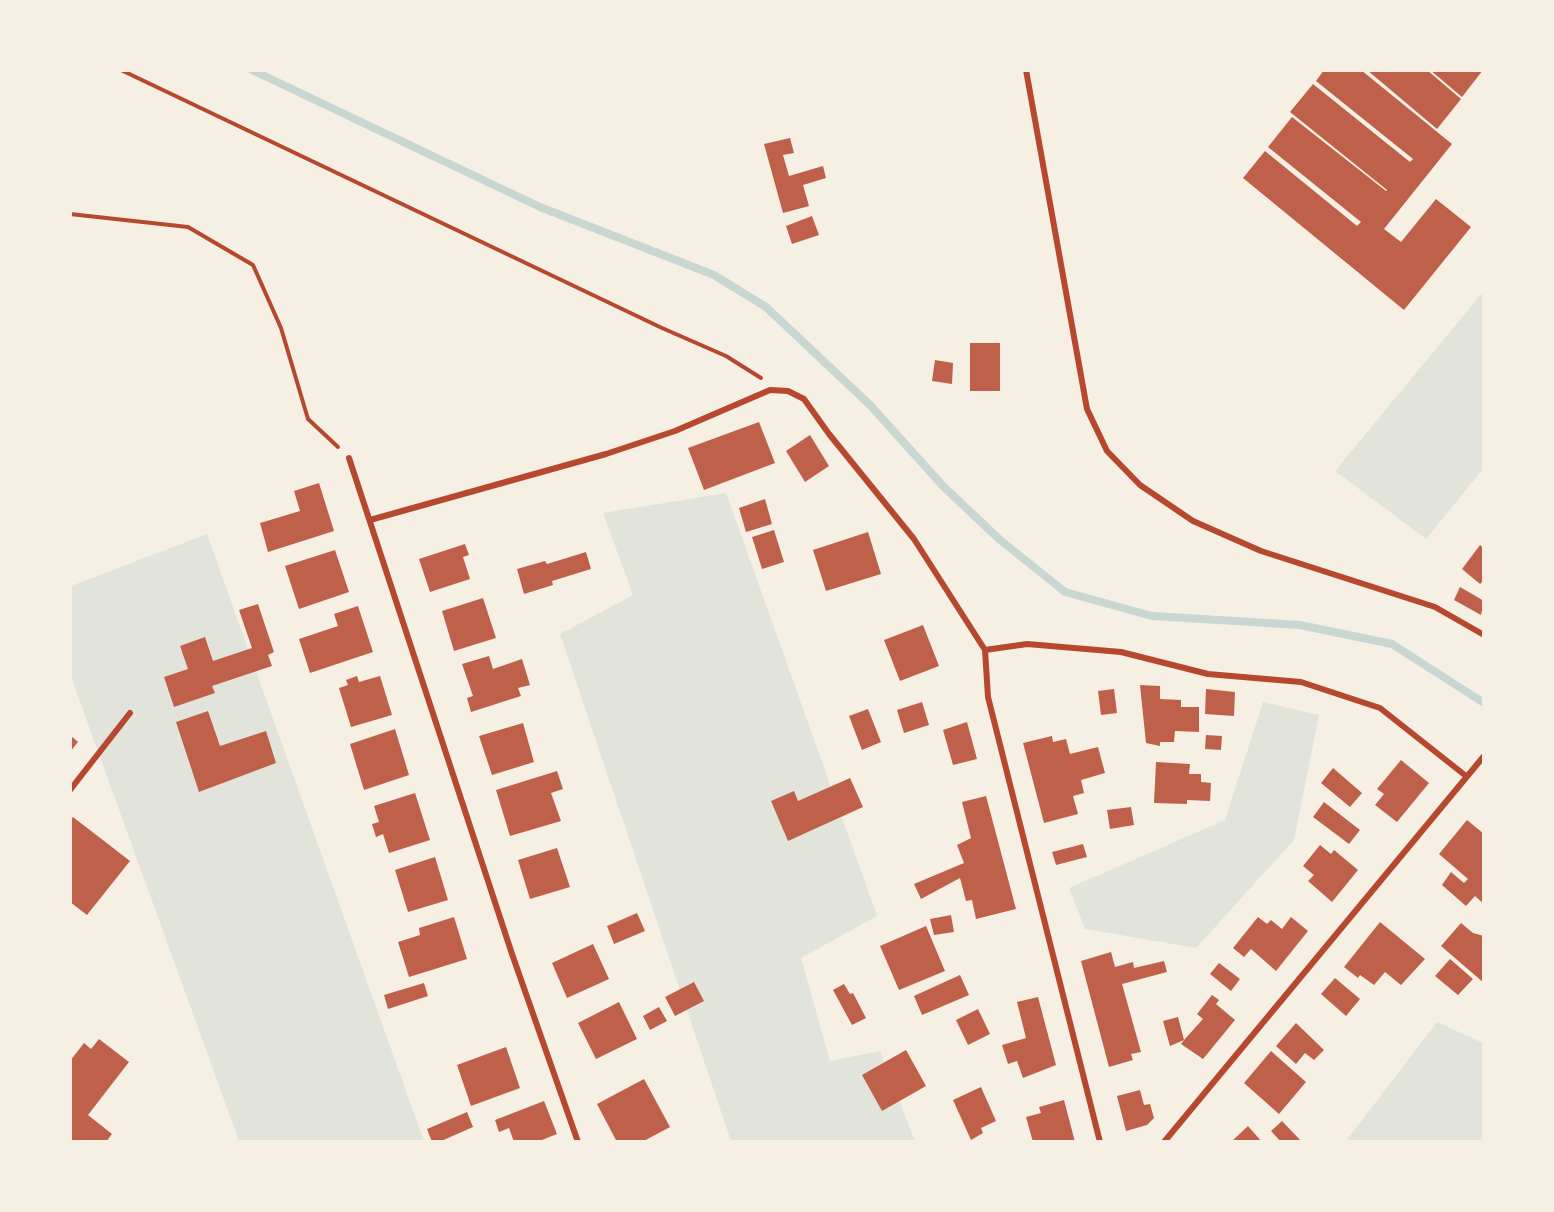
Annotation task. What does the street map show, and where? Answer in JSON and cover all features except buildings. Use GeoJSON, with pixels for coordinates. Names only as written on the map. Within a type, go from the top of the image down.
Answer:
{"type":"FeatureCollection","features":[{"type":"Feature","properties":{"kind":"street"},"geometry":{"type":"LineString","coordinates":[[1026,70],[1086,409],[1107,451],[1140,485],[1193,521],[1261,551],[1435,607],[1484,635]]}},
{"type":"Feature","properties":{"kind":"street"},"geometry":{"type":"LineString","coordinates":[[370,520],[606,454],[675,431],[770,390],[788,391],[804,399],[829,434],[914,539],[985,650],[988,697],[1100,1142]]}},
{"type":"Feature","properties":{"kind":"street"},"geometry":{"type":"LineString","coordinates":[[349,458],[512,954],[578,1142]]}},
{"type":"Feature","properties":{"kind":"street"},"geometry":{"type":"LineString","coordinates":[[985,650],[1027,644],[1121,652],[1208,674],[1301,682],[1380,708],[1466,776]]}},
{"type":"Feature","properties":{"kind":"street"},"geometry":{"type":"LineString","coordinates":[[70,790],[130,713]]}},
{"type":"Feature","properties":{"kind":"street"},"geometry":{"type":"LineString","coordinates":[[1164,1142],[1484,756]]}},
{"type":"Feature","properties":{"kind":"path"},"geometry":{"type":"LineString","coordinates":[[122,70],[662,328],[726,356],[753,371],[770,390]]}},
{"type":"Feature","properties":{"kind":"path"},"geometry":{"type":"LineString","coordinates":[[70,214],[188,227],[253,265],[281,328],[308,419],[349,458]]}},
{"type":"Feature","properties":{"kind":"shaded area"},"geometry":{"type":"Polygon","coordinates":[[[1483,292],[1483,469],[1426,539],[1335,471],[1483,292]]]}},
{"type":"Feature","properties":{"kind":"shaded area"},"geometry":{"type":"Polygon","coordinates":[[[726,493],[877,916],[801,958],[830,1061],[880,1051],[915,1141],[731,1141],[560,634],[633,595],[603,513],[726,493]]]}},
{"type":"Feature","properties":{"kind":"shaded area"},"geometry":{"type":"Polygon","coordinates":[[[207,534],[424,1141],[239,1141],[71,677],[71,586],[207,534]]]}},
{"type":"Feature","properties":{"kind":"shaded area"},"geometry":{"type":"Polygon","coordinates":[[[1263,702],[1319,715],[1294,840],[1196,948],[1085,929],[1069,888],[1225,820],[1263,702]]]}},
{"type":"Feature","properties":{"kind":"shaded area"},"geometry":{"type":"Polygon","coordinates":[[[1437,1022],[1483,1043],[1483,1141],[1346,1141],[1437,1022]]]}},
{"type":"Feature","properties":{"kind":"waterway"},"geometry":{"type":"LineString","coordinates":[[252,70],[540,207],[714,275],[766,307],[870,405],[943,486],[999,539],[1065,592],[1152,616],[1300,625],[1392,644],[1484,703]]}}]}
